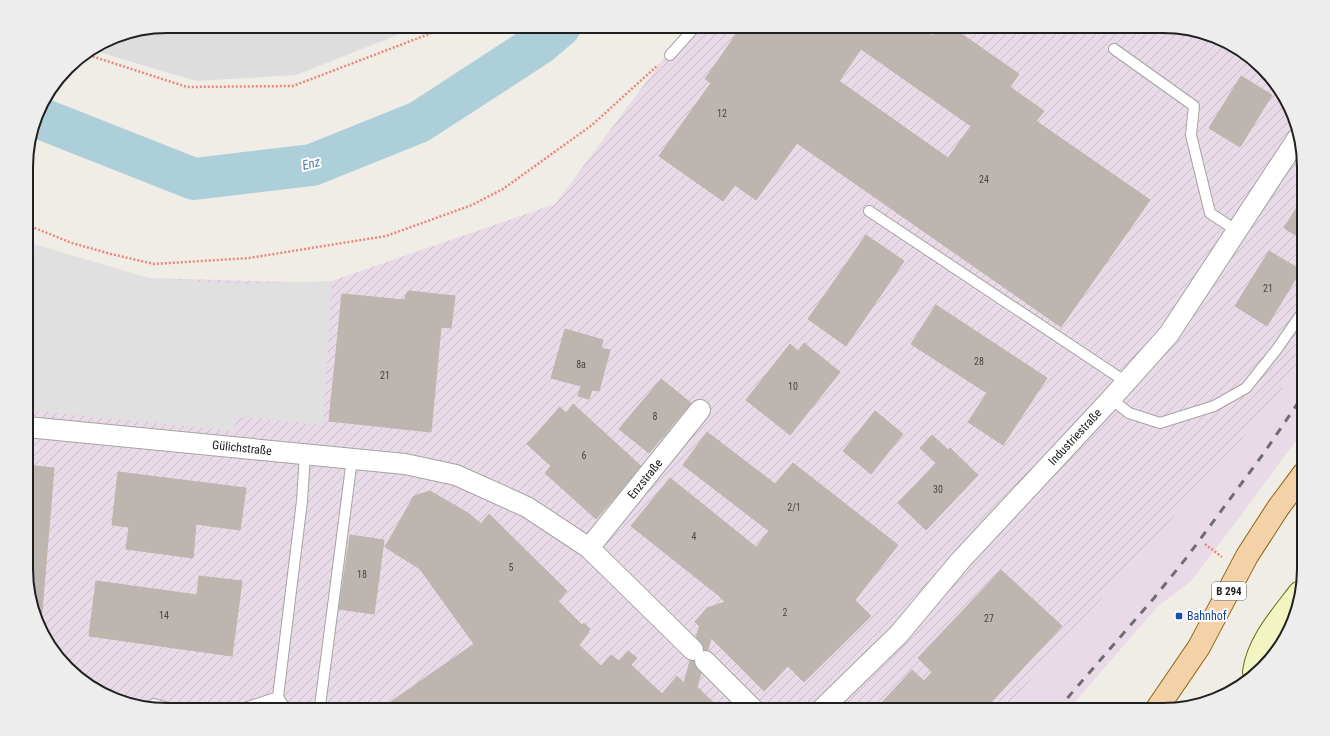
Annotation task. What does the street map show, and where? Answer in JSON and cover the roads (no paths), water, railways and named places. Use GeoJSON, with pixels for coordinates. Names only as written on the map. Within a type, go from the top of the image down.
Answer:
{"type":"FeatureCollection","features":[{"type":"Feature","properties":{"kind":"main road","name":"B 294"},"geometry":{"type":"LineString","coordinates":[[1161,703],[1199,647],[1247,556],[1278,508],[1297,482]]}},
{"type":"Feature","properties":{"kind":"main road"},"geometry":{"type":"LineString","coordinates":[[1256,665],[1261,649],[1272,629],[1292,602]]}},
{"type":"Feature","properties":{"kind":"street","name":"Industriestraße"},"geometry":{"type":"LineString","coordinates":[[828,703],[899,634],[960,561],[1169,334],[1295,144]]}},
{"type":"Feature","properties":{"kind":"street","name":"Enzstraße"},"geometry":{"type":"LineString","coordinates":[[589,548],[700,410]]}},
{"type":"Feature","properties":{"kind":"street","name":"Gülichstraße"},"geometry":{"type":"LineString","coordinates":[[33,428],[405,464],[456,475],[527,507],[589,548]]}},
{"type":"Feature","properties":{"kind":"street"},"geometry":{"type":"LineString","coordinates":[[589,548],[747,703]]}},
{"type":"Feature","properties":{"kind":"lane"},"geometry":{"type":"LineString","coordinates":[[670,55],[690,33]]}},
{"type":"Feature","properties":{"kind":"lane"},"geometry":{"type":"LineString","coordinates":[[1114,49],[1194,106],[1191,135],[1210,213],[1237,231]]}},
{"type":"Feature","properties":{"kind":"lane"},"geometry":{"type":"LineString","coordinates":[[869,211],[1126,382]]}},
{"type":"Feature","properties":{"kind":"lane"},"geometry":{"type":"LineString","coordinates":[[1110,399],[1129,412],[1160,423],[1214,406],[1246,388],[1277,349],[1297,320]]}},
{"type":"Feature","properties":{"kind":"lane"},"geometry":{"type":"LineString","coordinates":[[281,703],[278,698],[302,501],[305,454]]}},
{"type":"Feature","properties":{"kind":"lane"},"geometry":{"type":"LineString","coordinates":[[320,703],[352,459]]}},
{"type":"Feature","properties":{"kind":"lane"},"geometry":{"type":"LineString","coordinates":[[262,703],[278,698]]}},
{"type":"Feature","properties":{"kind":"waterway","name":"Enz"},"geometry":{"type":"LineString","coordinates":[[42,119],[194,179],[312,165],[419,122],[539,44],[552,33]]}},
{"type":"Feature","properties":{"kind":"railway"},"geometry":{"type":"LineString","coordinates":[[1063,703],[1154,598],[1187,557],[1264,453],[1297,404]]}},
{"type":"Feature","properties":{"kind":"place","name":"Bahnhof"},"geometry":{"type":"Point","coordinates":[1179,616]}}]}
